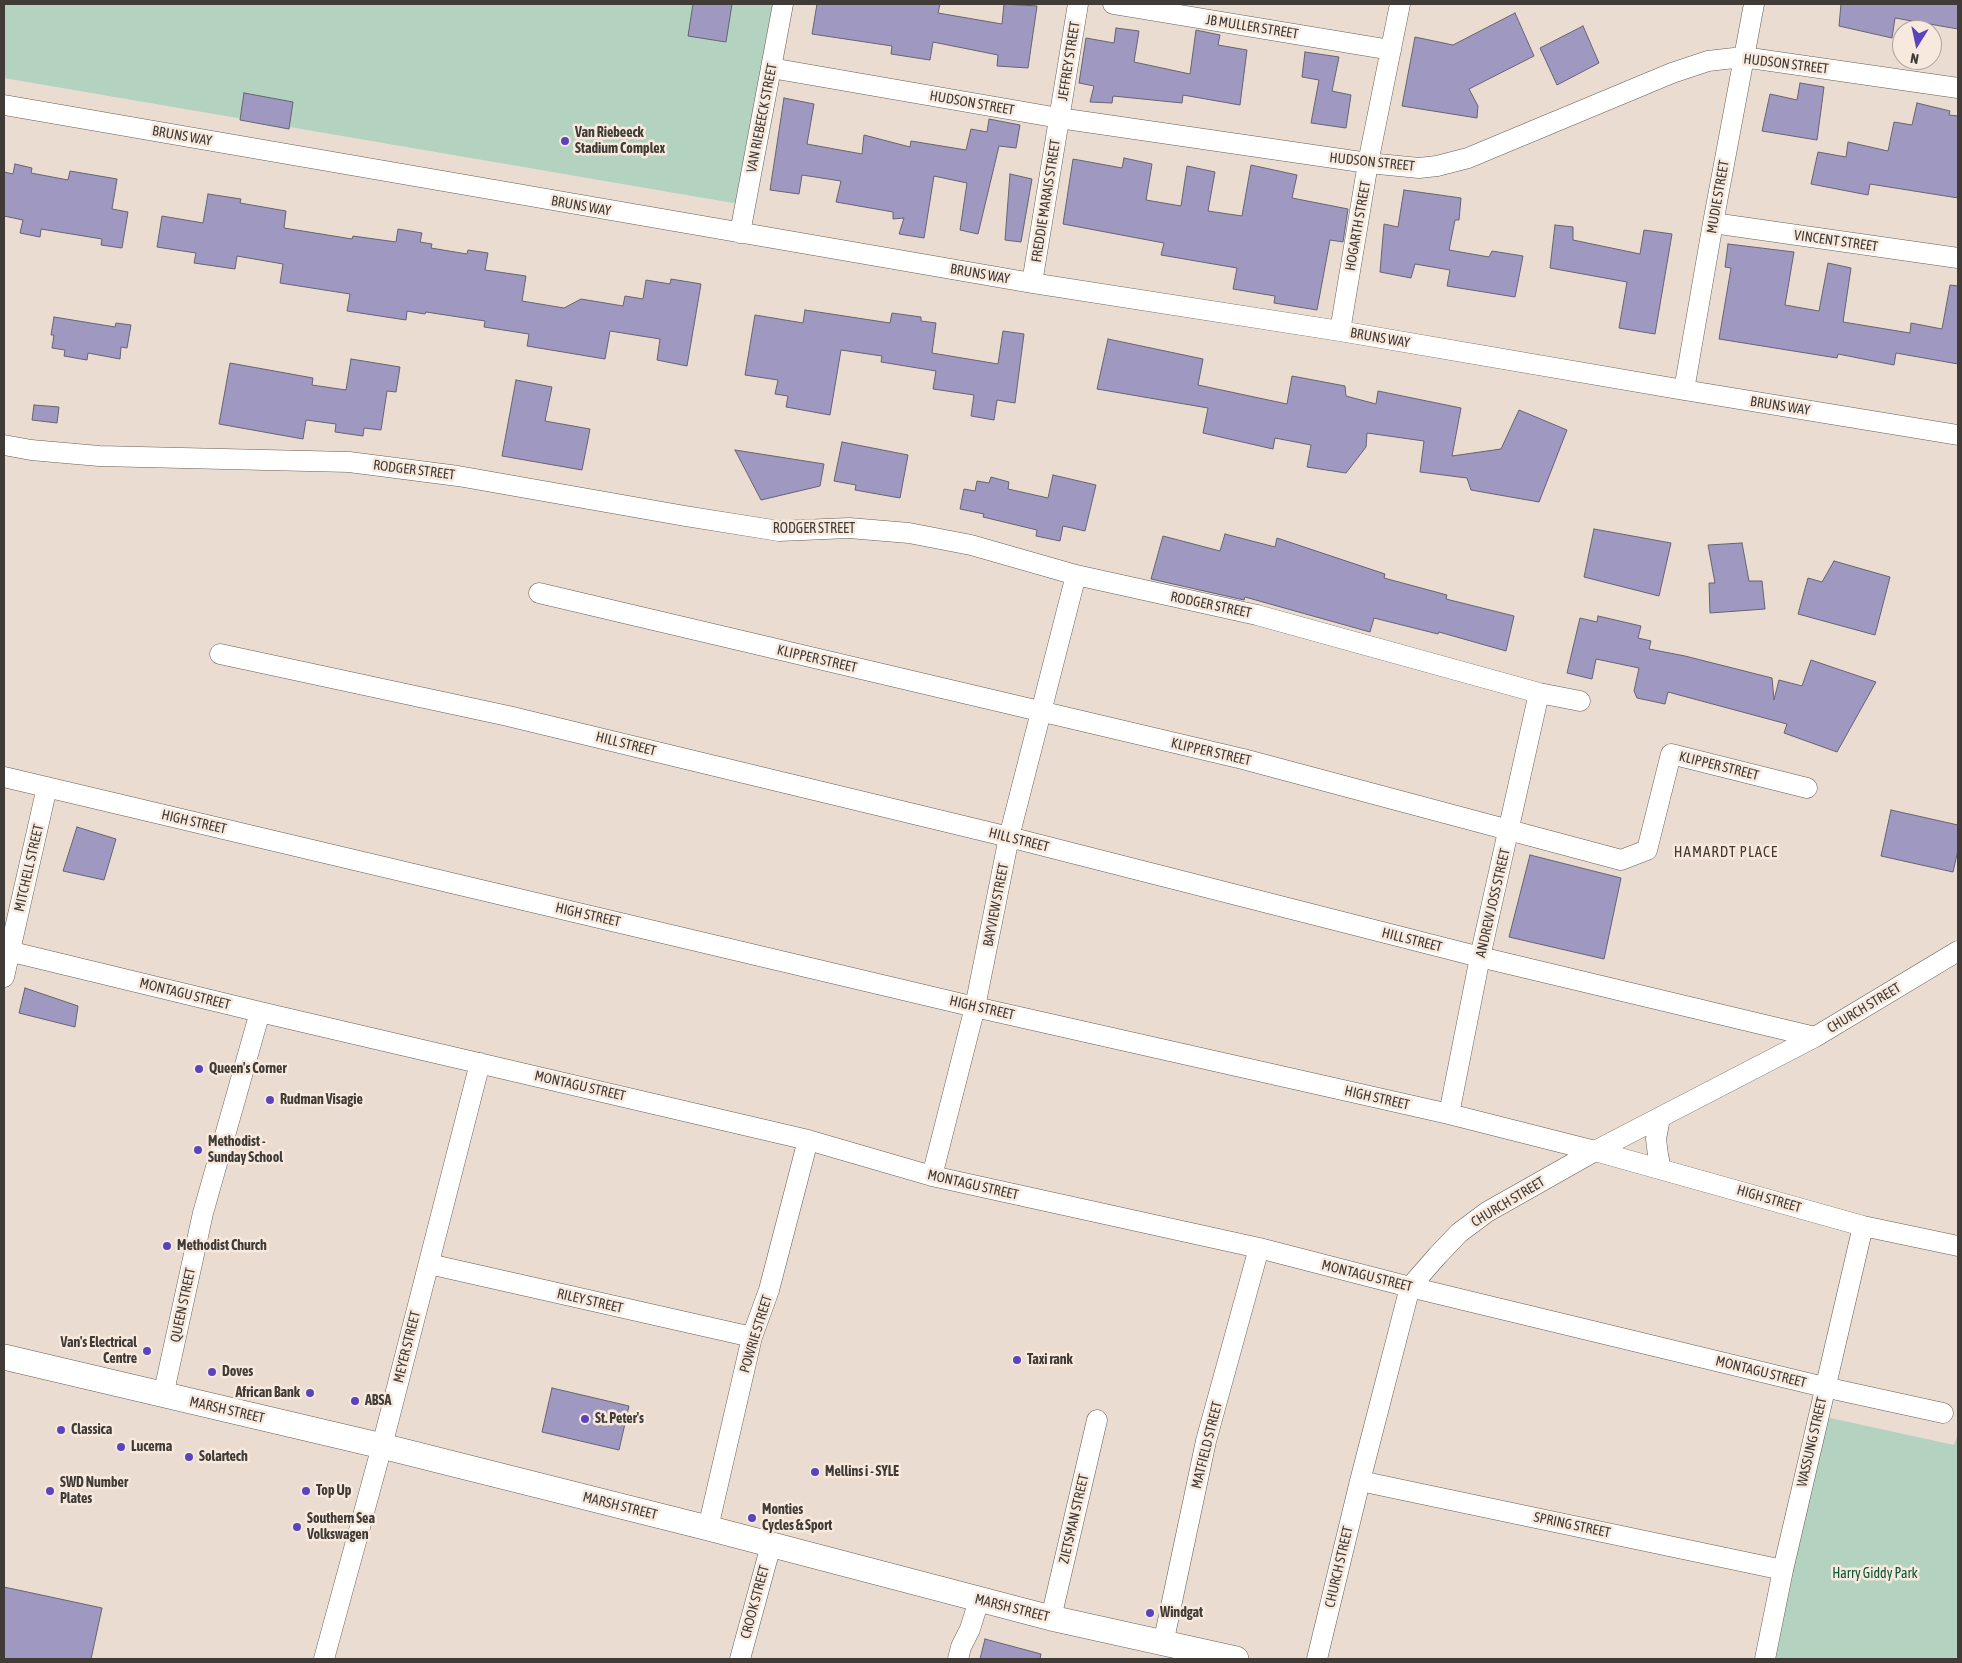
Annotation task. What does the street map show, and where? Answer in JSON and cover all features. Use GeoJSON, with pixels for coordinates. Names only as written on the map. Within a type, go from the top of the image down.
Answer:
{"type":"FeatureCollection","features":[{"type":"Feature","properties":{"kind":"street","name":"VAN RIEBEECK STREET"},"geometry":{"type":"LineString","coordinates":[[740,233],[783,4]]}},
{"type":"Feature","properties":{"kind":"street","name":"JEFFREY STREET"},"geometry":{"type":"LineString","coordinates":[[1059,118],[1078,4]]}},
{"type":"Feature","properties":{"kind":"street","name":"JB MULLER STREET"},"geometry":{"type":"LineString","coordinates":[[1113,4],[1391,50]]}},
{"type":"Feature","properties":{"kind":"street","name":"HOGARTH STREET"},"geometry":{"type":"LineString","coordinates":[[1340,331],[1368,163],[1400,4]]}},
{"type":"Feature","properties":{"kind":"street","name":"MUDIE STREET"},"geometry":{"type":"LineString","coordinates":[[1684,390],[1743,56],[1754,4]]}},
{"type":"Feature","properties":{"kind":"street","name":"HUDSON STREET"},"geometry":{"type":"LineString","coordinates":[[771,68],[1059,118],[1368,163],[1419,168],[1468,158],[1672,73],[1708,61],[1743,56],[1958,88]]}},
{"type":"Feature","properties":{"kind":"street","name":"BRUNS WAY"},"geometry":{"type":"LineString","coordinates":[[4,105],[1032,283],[1340,331],[1958,435]]}},
{"type":"Feature","properties":{"kind":"street","name":"FREDDIE MARAIS STREET"},"geometry":{"type":"LineString","coordinates":[[1032,283],[1059,118]]}},
{"type":"Feature","properties":{"kind":"street","name":"VINCENT STREET"},"geometry":{"type":"LineString","coordinates":[[1713,223],[1958,258]]}},
{"type":"Feature","properties":{"kind":"street","name":"RODGER STREET"},"geometry":{"type":"LineString","coordinates":[[4,445],[32,450],[99,456],[349,462],[458,476],[779,531],[849,528],[909,533],[971,544],[1076,575],[1257,614],[1539,693],[1580,700]]}},
{"type":"Feature","properties":{"kind":"street","name":"BAYVIEW STREET"},"geometry":{"type":"LineString","coordinates":[[932,1176],[975,1007],[1009,837],[1076,575]]}},
{"type":"Feature","properties":{"kind":"street","name":"KLIPPER STREET"},"geometry":{"type":"LineString","coordinates":[[539,593],[1041,713],[1243,759],[1621,860],[1647,850],[1671,754],[1807,788]]}},
{"type":"Feature","properties":{"kind":"street","name":"HILL STREET"},"geometry":{"type":"LineString","coordinates":[[220,654],[508,716],[1009,837],[1480,957],[1815,1037]]}},
{"type":"Feature","properties":{"kind":"street","name":"ANDREW JOSS STREET"},"geometry":{"type":"LineString","coordinates":[[1449,1114],[1480,957],[1539,693]]}},
{"type":"Feature","properties":{"kind":"street","name":"HIGH STREET"},"geometry":{"type":"LineString","coordinates":[[4,777],[975,1007],[1449,1114],[1595,1151],[1863,1226],[1958,1246]]}},
{"type":"Feature","properties":{"kind":"street","name":"MITCHELL STREET"},"geometry":{"type":"LineString","coordinates":[[4,977],[7,950],[47,787]]}},
{"type":"Feature","properties":{"kind":"street","name":"MONTAGU STREET"},"geometry":{"type":"LineString","coordinates":[[7,950],[260,1012],[808,1140],[932,1176],[1259,1248],[1410,1287],[1824,1387],[1943,1413]]}},
{"type":"Feature","properties":{"kind":"street","name":"CHURCH STREET"},"geometry":{"type":"LineString","coordinates":[[1317,1659],[1410,1287],[1459,1233],[1487,1212],[1595,1151],[1815,1037],[1958,951]]}},
{"type":"Feature","properties":{"kind":"street","name":"QUEEN STREET"},"geometry":{"type":"LineString","coordinates":[[163,1396],[203,1214],[260,1012]]}},
{"type":"Feature","properties":{"kind":"street","name":"MEYER STREET"},"geometry":{"type":"LineString","coordinates":[[324,1659],[382,1446],[480,1063]]}},
{"type":"Feature","properties":{"kind":"street"},"geometry":{"type":"LineString","coordinates":[[1660,1118],[1656,1139],[1661,1170]]}},
{"type":"Feature","properties":{"kind":"street","name":"POWRIE STREET"},"geometry":{"type":"LineString","coordinates":[[708,1528],[752,1337],[770,1290],[808,1140]]}},
{"type":"Feature","properties":{"kind":"street","name":"WASSUNG STREET"},"geometry":{"type":"LineString","coordinates":[[1765,1659],[1824,1387],[1863,1226]]}},
{"type":"Feature","properties":{"kind":"street","name":"MATFIELD STREET"},"geometry":{"type":"LineString","coordinates":[[1163,1644],[1206,1441],[1259,1248]]}},
{"type":"Feature","properties":{"kind":"street","name":"RILEY STREET"},"geometry":{"type":"LineString","coordinates":[[428,1264],[752,1337]]}},
{"type":"Feature","properties":{"kind":"street","name":"MARSH STREET"},"geometry":{"type":"LineString","coordinates":[[4,1357],[163,1396],[382,1446],[708,1528],[1051,1618],[1236,1659]]}},
{"type":"Feature","properties":{"kind":"street","name":"ZIETSMAN STREET"},"geometry":{"type":"LineString","coordinates":[[1051,1618],[1097,1420]]}},
{"type":"Feature","properties":{"kind":"street","name":"SPRING STREET"},"geometry":{"type":"LineString","coordinates":[[1360,1481],[1783,1570]]}},
{"type":"Feature","properties":{"kind":"street","name":"CROOK STREET"},"geometry":{"type":"LineString","coordinates":[[740,1659],[771,1545]]}},
{"type":"Feature","properties":{"kind":"street"},"geometry":{"type":"LineString","coordinates":[[958,1659],[979,1600]]}},
{"type":"Feature","properties":{"kind":"green space","name":"Van Riebeeck Stadium Complex"},"geometry":{"type":"Polygon","coordinates":[[[4,4],[780,4],[745,205],[4,78],[4,4]]]}},
{"type":"Feature","properties":{"kind":"green space","name":"Harry Giddy Park"},"geometry":{"type":"Polygon","coordinates":[[[1821,1416],[1954,1445],[1958,1434],[1958,1659],[1772,1659],[1821,1416]]]}},
{"type":"Feature","properties":{"kind":"building"},"geometry":{"type":"Polygon","coordinates":[[[693,4],[732,4],[726,42],[688,36],[693,4]]]}},
{"type":"Feature","properties":{"kind":"building"},"geometry":{"type":"Polygon","coordinates":[[[817,4],[940,4],[938,13],[1002,24],[1004,4],[1037,6],[1028,68],[997,66],[998,55],[933,42],[930,60],[891,54],[892,46],[812,34],[817,4]]]}},
{"type":"Feature","properties":{"kind":"building"},"geometry":{"type":"Polygon","coordinates":[[[1841,4],[1958,4],[1958,29],[1942,26],[1942,20],[1906,20],[1895,18],[1892,20],[1892,38],[1839,26],[1841,4]]]}},
{"type":"Feature","properties":{"kind":"building"},"geometry":{"type":"Polygon","coordinates":[[[1515,13],[1534,56],[1469,89],[1478,106],[1477,118],[1402,106],[1415,37],[1453,45],[1515,13]]]}},
{"type":"Feature","properties":{"kind":"building"},"geometry":{"type":"Polygon","coordinates":[[[1583,26],[1599,63],[1557,85],[1540,48],[1583,26]]]}},
{"type":"Feature","properties":{"kind":"building"},"geometry":{"type":"Polygon","coordinates":[[[1116,28],[1139,31],[1134,62],[1190,74],[1196,30],[1220,35],[1218,45],[1247,50],[1240,105],[1183,95],[1182,103],[1113,96],[1112,103],[1090,102],[1094,86],[1079,83],[1086,38],[1114,43],[1116,28]]]}},
{"type":"Feature","properties":{"kind":"building"},"geometry":{"type":"Polygon","coordinates":[[[1305,52],[1339,57],[1332,91],[1351,95],[1346,128],[1311,123],[1319,80],[1302,77],[1305,52]]]}},
{"type":"Feature","properties":{"kind":"building"},"geometry":{"type":"Polygon","coordinates":[[[1800,83],[1824,87],[1817,140],[1762,131],[1770,94],[1797,100],[1800,83]]]}},
{"type":"Feature","properties":{"kind":"building"},"geometry":{"type":"Polygon","coordinates":[[[244,93],[293,102],[289,129],[240,120],[244,93]]]}},
{"type":"Feature","properties":{"kind":"building"},"geometry":{"type":"Polygon","coordinates":[[[784,98],[814,104],[807,144],[862,154],[864,135],[910,147],[911,141],[966,150],[971,129],[987,132],[989,119],[1020,125],[1016,148],[999,146],[978,234],[960,230],[967,183],[934,176],[924,238],[899,234],[904,218],[893,219],[893,212],[836,202],[841,181],[802,175],[799,194],[770,190],[784,98]]]}},
{"type":"Feature","properties":{"kind":"building"},"geometry":{"type":"Polygon","coordinates":[[[1917,103],[1950,111],[1949,115],[1958,116],[1958,198],[1870,184],[1868,195],[1811,184],[1818,152],[1846,157],[1848,142],[1888,151],[1894,122],[1912,125],[1917,103]]]}},
{"type":"Feature","properties":{"kind":"building"},"geometry":{"type":"Polygon","coordinates":[[[1124,158],[1152,164],[1146,200],[1181,206],[1187,166],[1215,172],[1208,211],[1242,216],[1251,165],[1297,175],[1292,198],[1348,209],[1343,242],[1330,240],[1317,310],[1274,303],[1275,296],[1233,289],[1237,268],[1161,255],[1164,243],[1063,224],[1073,159],[1122,168],[1124,158]]]}},
{"type":"Feature","properties":{"kind":"building"},"geometry":{"type":"Polygon","coordinates":[[[15,164],[32,168],[31,173],[68,180],[70,171],[117,179],[112,209],[128,212],[122,248],[101,245],[102,239],[41,229],[40,237],[20,233],[23,220],[4,216],[4,172],[13,174],[15,164]]]}},
{"type":"Feature","properties":{"kind":"building"},"geometry":{"type":"Polygon","coordinates":[[[1010,174],[1032,179],[1021,242],[1005,240],[1010,174]]]}},
{"type":"Feature","properties":{"kind":"building"},"geometry":{"type":"Polygon","coordinates":[[[1404,190],[1461,198],[1459,220],[1455,220],[1449,250],[1489,257],[1492,251],[1523,256],[1515,297],[1447,286],[1450,270],[1415,264],[1411,278],[1380,272],[1384,224],[1398,227],[1404,190]]]}},
{"type":"Feature","properties":{"kind":"building"},"geometry":{"type":"Polygon","coordinates":[[[208,194],[241,199],[240,203],[286,211],[284,228],[352,239],[353,236],[396,242],[398,229],[422,233],[420,242],[432,244],[431,248],[467,254],[468,250],[488,253],[485,270],[526,276],[522,301],[564,308],[581,299],[623,306],[625,296],[643,299],[646,280],[670,284],[671,279],[701,284],[687,366],[657,360],[660,339],[610,331],[605,359],[527,346],[529,334],[484,327],[485,321],[407,311],[406,320],[347,311],[350,294],[280,283],[283,264],[237,256],[235,269],[194,263],[196,253],[157,247],[162,216],[203,223],[208,194]]]}},
{"type":"Feature","properties":{"kind":"building"},"geometry":{"type":"Polygon","coordinates":[[[1555,225],[1573,227],[1573,240],[1640,254],[1644,230],[1672,234],[1655,334],[1619,328],[1627,282],[1550,268],[1555,225]]]}},
{"type":"Feature","properties":{"kind":"building"},"geometry":{"type":"Polygon","coordinates":[[[1728,244],[1794,252],[1785,305],[1819,311],[1828,263],[1851,268],[1843,322],[1910,333],[1911,323],[1942,329],[1950,285],[1958,286],[1958,364],[1896,353],[1894,365],[1838,354],[1837,358],[1719,339],[1731,268],[1725,267],[1728,244]]]}},
{"type":"Feature","properties":{"kind":"building"},"geometry":{"type":"Polygon","coordinates":[[[805,310],[890,323],[892,313],[921,317],[921,321],[936,323],[932,353],[998,364],[1003,331],[1024,334],[1015,403],[997,400],[994,420],[971,416],[974,395],[933,389],[936,371],[881,362],[882,356],[841,350],[830,415],[786,407],[788,396],[775,394],[778,380],[745,375],[755,315],[803,323],[805,310]]]}},
{"type":"Feature","properties":{"kind":"building"},"geometry":{"type":"Polygon","coordinates":[[[54,317],[115,327],[116,323],[131,325],[127,348],[121,347],[120,359],[88,353],[87,360],[64,356],[65,350],[52,348],[54,335],[51,335],[54,317]]]}},
{"type":"Feature","properties":{"kind":"building"},"geometry":{"type":"Polygon","coordinates":[[[1108,339],[1203,359],[1198,385],[1287,404],[1292,376],[1345,386],[1346,396],[1376,404],[1378,391],[1461,408],[1452,456],[1501,449],[1519,410],[1567,430],[1539,502],[1471,490],[1467,478],[1420,472],[1424,441],[1367,433],[1366,447],[1346,473],[1307,467],[1311,445],[1275,438],[1273,449],[1203,433],[1208,408],[1097,389],[1108,339]]]}},
{"type":"Feature","properties":{"kind":"building"},"geometry":{"type":"Polygon","coordinates":[[[351,359],[400,367],[396,392],[387,391],[381,430],[364,428],[363,436],[335,432],[336,424],[306,420],[303,439],[219,424],[230,363],[313,378],[312,385],[346,390],[351,359]]]}},
{"type":"Feature","properties":{"kind":"building"},"geometry":{"type":"Polygon","coordinates":[[[516,380],[552,387],[545,421],[590,429],[582,470],[502,456],[516,380]]]}},
{"type":"Feature","properties":{"kind":"building"},"geometry":{"type":"Polygon","coordinates":[[[34,405],[59,407],[57,423],[32,420],[34,405]]]}},
{"type":"Feature","properties":{"kind":"building"},"geometry":{"type":"Polygon","coordinates":[[[842,442],[908,455],[900,498],[855,490],[856,485],[834,481],[842,442]]]}},
{"type":"Feature","properties":{"kind":"building"},"geometry":{"type":"Polygon","coordinates":[[[735,450],[824,464],[820,486],[761,500],[735,450]]]}},
{"type":"Feature","properties":{"kind":"building"},"geometry":{"type":"Polygon","coordinates":[[[1053,475],[1096,485],[1085,531],[1063,526],[1060,541],[1036,536],[1037,530],[983,517],[984,514],[960,509],[964,489],[975,491],[977,481],[989,483],[991,477],[1009,482],[1008,489],[1048,498],[1053,475]]]}},
{"type":"Feature","properties":{"kind":"building"},"geometry":{"type":"Polygon","coordinates":[[[1594,529],[1671,543],[1659,596],[1584,577],[1594,529]]]}},
{"type":"Feature","properties":{"kind":"building"},"geometry":{"type":"Polygon","coordinates":[[[1225,534],[1275,547],[1277,538],[1385,574],[1384,578],[1447,595],[1446,599],[1514,616],[1506,651],[1439,632],[1438,634],[1374,618],[1370,632],[1245,597],[1244,600],[1151,579],[1163,536],[1220,551],[1225,534]]]}},
{"type":"Feature","properties":{"kind":"building"},"geometry":{"type":"Polygon","coordinates":[[[1742,543],[1749,581],[1762,581],[1765,609],[1710,613],[1709,583],[1715,583],[1708,545],[1742,543]]]}},
{"type":"Feature","properties":{"kind":"building"},"geometry":{"type":"Polygon","coordinates":[[[1834,561],[1890,577],[1875,635],[1798,614],[1808,578],[1822,582],[1834,561]]]}},
{"type":"Feature","properties":{"kind":"building"},"geometry":{"type":"Polygon","coordinates":[[[1598,616],[1641,626],[1638,638],[1651,641],[1649,649],[1772,678],[1774,700],[1779,680],[1802,686],[1811,660],[1876,682],[1837,752],[1784,733],[1787,724],[1668,692],[1665,704],[1637,698],[1634,691],[1639,668],[1596,659],[1592,679],[1567,673],[1580,618],[1597,622],[1598,616]]]}},
{"type":"Feature","properties":{"kind":"building"},"geometry":{"type":"Polygon","coordinates":[[[1891,810],[1958,825],[1958,850],[1953,872],[1881,856],[1891,810]]]}},
{"type":"Feature","properties":{"kind":"building"},"geometry":{"type":"Polygon","coordinates":[[[77,827],[116,839],[104,880],[63,871],[77,827]]]}},
{"type":"Feature","properties":{"kind":"building"},"geometry":{"type":"Polygon","coordinates":[[[1530,855],[1621,878],[1604,959],[1509,937],[1530,855]]]}},
{"type":"Feature","properties":{"kind":"building"},"geometry":{"type":"Polygon","coordinates":[[[25,988],[78,1006],[75,1027],[19,1013],[25,988]]]}},
{"type":"Feature","properties":{"kind":"building","name":"St. Peter's"},"geometry":{"type":"Polygon","coordinates":[[[552,1388],[629,1406],[619,1450],[542,1432],[552,1388]]]}},
{"type":"Feature","properties":{"kind":"building"},"geometry":{"type":"Polygon","coordinates":[[[4,1587],[102,1608],[91,1659],[4,1659],[4,1587]]]}},
{"type":"Feature","properties":{"kind":"building"},"geometry":{"type":"Polygon","coordinates":[[[985,1639],[1041,1654],[1040,1659],[980,1659],[985,1639]]]}},
{"type":"Feature","properties":{"kind":"place","name":"Van Riebeeck Stadium Complex"},"geometry":{"type":"Point","coordinates":[565,141]}},
{"type":"Feature","properties":{"kind":"place","name":"Queen's Corner"},"geometry":{"type":"Point","coordinates":[199,1069]}},
{"type":"Feature","properties":{"kind":"place","name":"Rudman Visagie"},"geometry":{"type":"Point","coordinates":[270,1100]}},
{"type":"Feature","properties":{"kind":"place","name":"Methodist - Sunday School"},"geometry":{"type":"Point","coordinates":[198,1150]}},
{"type":"Feature","properties":{"kind":"place","name":"Methodist Church"},"geometry":{"type":"Point","coordinates":[167,1246]}},
{"type":"Feature","properties":{"kind":"place","name":"Van's Electrical Centre"},"geometry":{"type":"Point","coordinates":[147,1351]}},
{"type":"Feature","properties":{"kind":"place","name":"Taxi rank"},"geometry":{"type":"Point","coordinates":[1017,1360]}},
{"type":"Feature","properties":{"kind":"place","name":"Doves"},"geometry":{"type":"Point","coordinates":[212,1372]}},
{"type":"Feature","properties":{"kind":"place","name":"African Bank"},"geometry":{"type":"Point","coordinates":[310,1393]}},
{"type":"Feature","properties":{"kind":"place","name":"ABSA"},"geometry":{"type":"Point","coordinates":[355,1401]}},
{"type":"Feature","properties":{"kind":"place","name":"St. Peter's"},"geometry":{"type":"Point","coordinates":[585,1419]}},
{"type":"Feature","properties":{"kind":"place","name":"Classica"},"geometry":{"type":"Point","coordinates":[61,1430]}},
{"type":"Feature","properties":{"kind":"place","name":"Lucerna"},"geometry":{"type":"Point","coordinates":[121,1447]}},
{"type":"Feature","properties":{"kind":"place","name":"Solartech"},"geometry":{"type":"Point","coordinates":[189,1457]}},
{"type":"Feature","properties":{"kind":"place","name":"Mellins i - SYLE"},"geometry":{"type":"Point","coordinates":[815,1472]}},
{"type":"Feature","properties":{"kind":"place","name":"SWD Number Plates"},"geometry":{"type":"Point","coordinates":[50,1491]}},
{"type":"Feature","properties":{"kind":"place","name":"Top Up"},"geometry":{"type":"Point","coordinates":[306,1491]}},
{"type":"Feature","properties":{"kind":"place","name":"Monties Cycles & Sport"},"geometry":{"type":"Point","coordinates":[752,1518]}},
{"type":"Feature","properties":{"kind":"place","name":"Southern Sea Volkswagen"},"geometry":{"type":"Point","coordinates":[297,1527]}},
{"type":"Feature","properties":{"kind":"place","name":"Windgat"},"geometry":{"type":"Point","coordinates":[1150,1613]}},
{"type":"Feature","properties":{"kind":"district","name":"HAMARDT PLACE"},"geometry":{"type":"Point","coordinates":[1726,852]}}]}
